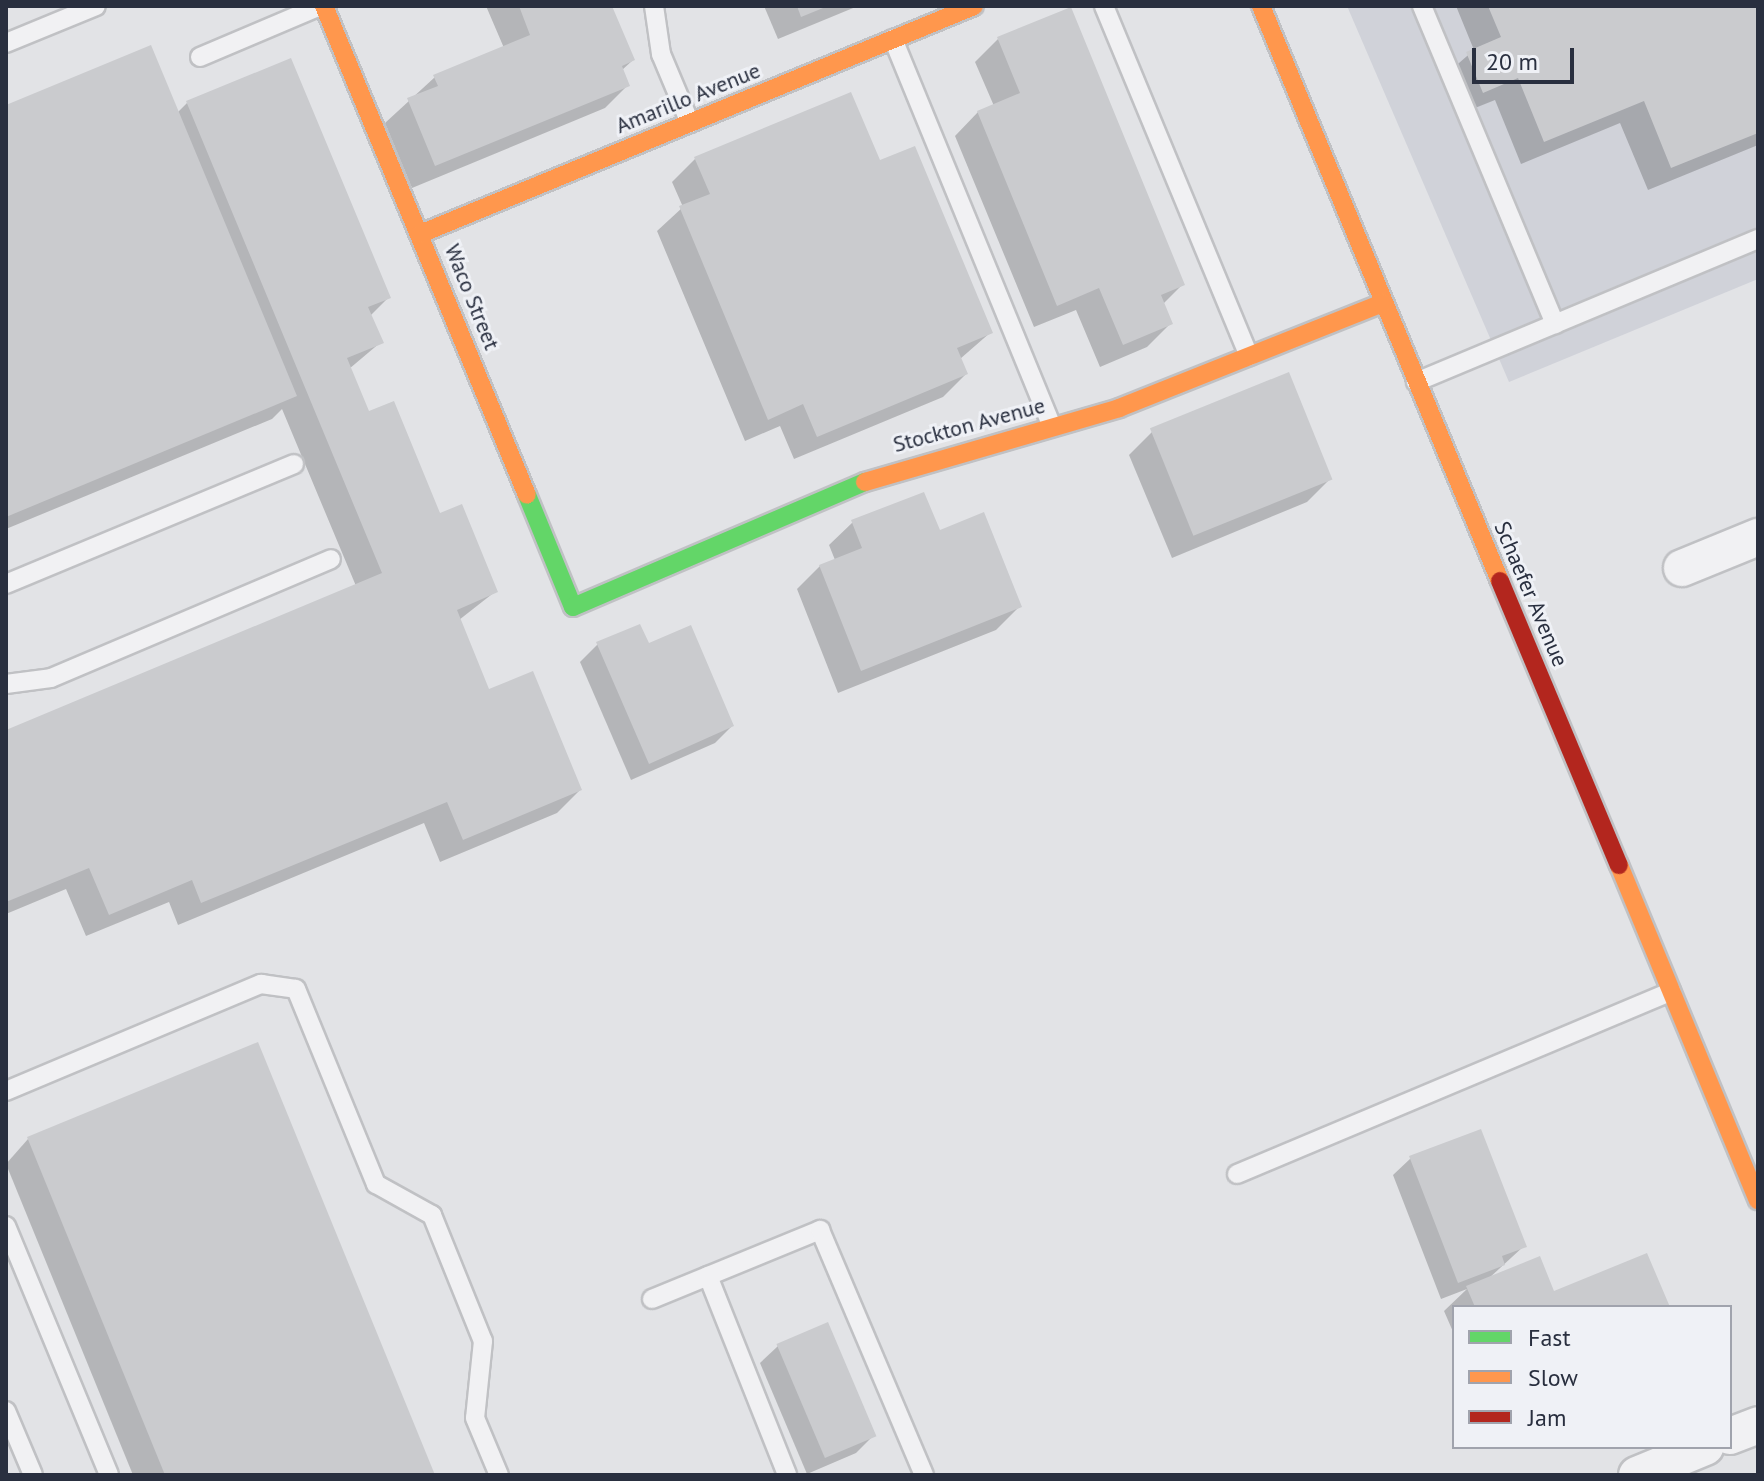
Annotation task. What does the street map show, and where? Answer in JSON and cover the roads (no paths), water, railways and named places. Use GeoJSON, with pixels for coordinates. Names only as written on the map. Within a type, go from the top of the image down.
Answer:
{"type":"FeatureCollection","features":[{"type":"Feature","properties":{"kind":"street","name":"Waco Street"},"geometry":{"type":"LineString","coordinates":[[322,6],[420,234],[573,607]]}},
{"type":"Feature","properties":{"kind":"street","name":"Amarillo Avenue"},"geometry":{"type":"LineString","coordinates":[[420,234],[974,6]]}},
{"type":"Feature","properties":{"kind":"street","name":"Schaefer Avenue"},"geometry":{"type":"LineString","coordinates":[[1261,6],[1758,1200]]}},
{"type":"Feature","properties":{"kind":"street","name":"Stockton Avenue"},"geometry":{"type":"LineString","coordinates":[[573,607],[887,472],[1119,408],[1383,303]]}},
{"type":"Feature","properties":{"kind":"street"},"geometry":{"type":"LineString","coordinates":[[1682,568],[1758,537]]}},
{"type":"Feature","properties":{"kind":"street"},"geometry":{"type":"LineString","coordinates":[[1732,1435],[1758,1425]]}},
{"type":"Feature","properties":{"kind":"street"},"geometry":{"type":"LineString","coordinates":[[1641,1474],[1700,1449]]}},
{"type":"Feature","properties":{"kind":"lane"},"geometry":{"type":"LineString","coordinates":[[6,43],[96,6]]}},
{"type":"Feature","properties":{"kind":"lane"},"geometry":{"type":"LineString","coordinates":[[200,57],[322,6]]}},
{"type":"Feature","properties":{"kind":"lane"},"geometry":{"type":"LineString","coordinates":[[654,6],[661,54],[690,123]]}},
{"type":"Feature","properties":{"kind":"lane"},"geometry":{"type":"LineString","coordinates":[[1104,6],[1249,356]]}},
{"type":"Feature","properties":{"kind":"lane"},"geometry":{"type":"LineString","coordinates":[[1422,6],[1555,324]]}},
{"type":"Feature","properties":{"kind":"lane"},"geometry":{"type":"LineString","coordinates":[[893,39],[1052,427]]}},
{"type":"Feature","properties":{"kind":"lane"},"geometry":{"type":"LineString","coordinates":[[1416,382],[1758,239]]}},
{"type":"Feature","properties":{"kind":"lane"},"geometry":{"type":"LineString","coordinates":[[6,584],[294,464]]}},
{"type":"Feature","properties":{"kind":"lane"},"geometry":{"type":"LineString","coordinates":[[6,684],[51,678],[331,559]]}},
{"type":"Feature","properties":{"kind":"lane"},"geometry":{"type":"LineString","coordinates":[[6,1091],[261,984],[296,989],[376,1184],[432,1215],[483,1341],[475,1418],[499,1475]]}},
{"type":"Feature","properties":{"kind":"lane"},"geometry":{"type":"LineString","coordinates":[[1237,1174],[1671,992]]}},
{"type":"Feature","properties":{"kind":"lane"},"geometry":{"type":"LineString","coordinates":[[6,1226],[109,1475]]}},
{"type":"Feature","properties":{"kind":"lane"},"geometry":{"type":"LineString","coordinates":[[652,1299],[820,1230],[924,1475]]}},
{"type":"Feature","properties":{"kind":"lane"},"geometry":{"type":"LineString","coordinates":[[708,1276],[787,1475]]}},
{"type":"Feature","properties":{"kind":"lane"},"geometry":{"type":"LineString","coordinates":[[6,1411],[33,1475]]}}]}
